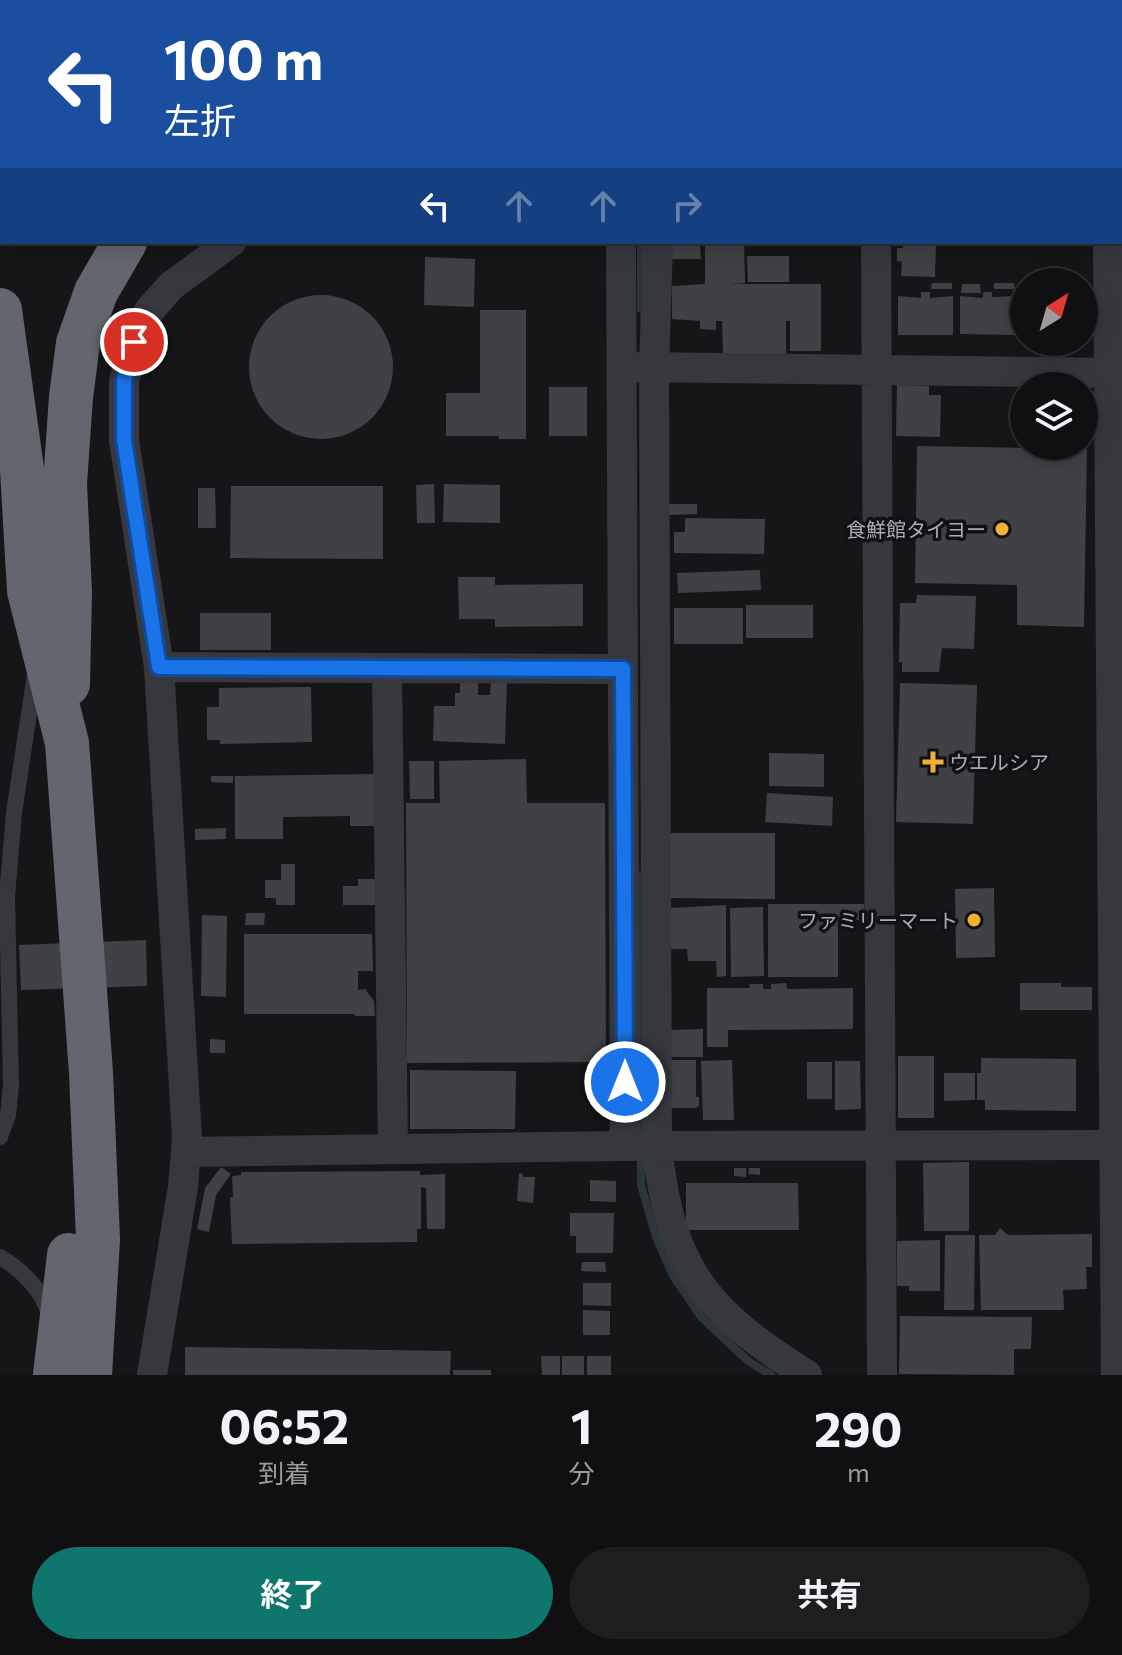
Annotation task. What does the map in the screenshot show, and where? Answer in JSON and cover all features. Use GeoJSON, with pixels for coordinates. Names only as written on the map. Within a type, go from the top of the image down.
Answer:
{"type":"FeatureCollection","features":[{"type":"Feature","properties":{"kind":"highway"},"geometry":{"type":"LineString","coordinates":[[90,1375],[98,1239],[91,1073],[67,743],[70,592],[65,483],[78,343],[96,292],[124,244]]}},
{"type":"Feature","properties":{"kind":"highway"},"geometry":{"type":"LineString","coordinates":[[0,310],[22,469],[29,591],[67,743]]}},
{"type":"Feature","properties":{"kind":"highway"},"geometry":{"type":"LineString","coordinates":[[55,1375],[91,1073]]}},
{"type":"Feature","properties":{"kind":"street"},"geometry":{"type":"LineString","coordinates":[[152,1375],[183,1187],[186,1095],[159,667],[124,440],[124,381],[134,342],[149,311],[171,286],[228,244]]}},
{"type":"Feature","properties":{"kind":"street"},"geometry":{"type":"LineString","coordinates":[[621,244],[625,1146]]}},
{"type":"Feature","properties":{"kind":"street"},"geometry":{"type":"LineString","coordinates":[[658,244],[654,369],[657,1147],[662,1195],[674,1233],[694,1278],[708,1298],[728,1320],[761,1346],[807,1375]]}},
{"type":"Feature","properties":{"kind":"street"},"geometry":{"type":"LineString","coordinates":[[876,244],[882,1375]]}},
{"type":"Feature","properties":{"kind":"street"},"geometry":{"type":"LineString","coordinates":[[1112,244],[1118,373],[1120,1375]]}},
{"type":"Feature","properties":{"kind":"street"},"geometry":{"type":"LineString","coordinates":[[622,366],[654,369],[1118,373]]}},
{"type":"Feature","properties":{"kind":"street"},"geometry":{"type":"LineString","coordinates":[[159,667],[623,669]]}},
{"type":"Feature","properties":{"kind":"street"},"geometry":{"type":"LineString","coordinates":[[387,668],[393,1149]]}},
{"type":"Feature","properties":{"kind":"street"},"geometry":{"type":"LineString","coordinates":[[186,1152],[881,1144],[1121,1145]]}},
{"type":"Feature","properties":{"kind":"lane"},"geometry":{"type":"LineString","coordinates":[[0,1137],[8,1115],[11,1086],[7,896],[14,813],[41,637]]}},
{"type":"Feature","properties":{"kind":"lane"},"geometry":{"type":"LineString","coordinates":[[0,1257],[24,1275],[48,1308],[54,1334],[55,1375],[39,1375]]}},
{"type":"Feature","properties":{"kind":"building"},"geometry":{"type":"Polygon","coordinates":[[[665,244],[700,244],[701,259],[665,259],[665,244]]]}},
{"type":"Feature","properties":{"kind":"building"},"geometry":{"type":"Polygon","coordinates":[[[705,244],[744,244],[745,283],[729,284],[821,284],[821,351],[790,351],[790,321],[786,321],[786,355],[723,355],[722,321],[716,321],[716,330],[700,329],[700,321],[672,319],[672,286],[705,284],[705,244]]]}},
{"type":"Feature","properties":{"kind":"building"},"geometry":{"type":"Polygon","coordinates":[[[904,244],[936,244],[935,277],[901,276],[902,262],[897,261],[897,248],[903,248],[904,244]]]}},
{"type":"Feature","properties":{"kind":"building"},"geometry":{"type":"Polygon","coordinates":[[[747,256],[789,256],[789,282],[748,282],[747,256]]]}},
{"type":"Feature","properties":{"kind":"building"},"geometry":{"type":"Polygon","coordinates":[[[425,257],[475,259],[474,307],[424,305],[425,257]]]}},
{"type":"Feature","properties":{"kind":"building"},"geometry":{"type":"Polygon","coordinates":[[[932,283],[952,283],[952,289],[931,289],[932,283]]]}},
{"type":"Feature","properties":{"kind":"building"},"geometry":{"type":"Polygon","coordinates":[[[994,283],[1010,283],[1010,289],[994,289],[994,283]]]}},
{"type":"Feature","properties":{"kind":"building"},"geometry":{"type":"Polygon","coordinates":[[[962,284],[980,284],[981,293],[961,293],[962,284]]]}},
{"type":"Feature","properties":{"kind":"building"},"geometry":{"type":"Polygon","coordinates":[[[921,292],[930,292],[930,298],[953,296],[953,335],[898,335],[898,296],[921,298],[921,292]]]}},
{"type":"Feature","properties":{"kind":"building"},"geometry":{"type":"Polygon","coordinates":[[[983,292],[992,292],[992,297],[1010,296],[1010,335],[960,334],[960,296],[983,298],[983,292]]]}},
{"type":"Feature","properties":{"kind":"building"},"geometry":{"type":"Polygon","coordinates":[[[321,295],[349,300],[372,316],[388,339],[393,367],[388,395],[372,418],[349,434],[321,439],[293,434],[270,418],[254,395],[249,367],[254,339],[270,316],[293,300],[321,295]]]}},
{"type":"Feature","properties":{"kind":"building"},"geometry":{"type":"Polygon","coordinates":[[[480,310],[526,310],[526,439],[446,436],[446,393],[480,393],[480,310]]]}},
{"type":"Feature","properties":{"kind":"building"},"geometry":{"type":"Polygon","coordinates":[[[897,385],[929,386],[929,395],[941,395],[940,437],[896,436],[897,385]]]}},
{"type":"Feature","properties":{"kind":"building"},"geometry":{"type":"Polygon","coordinates":[[[549,387],[587,387],[587,436],[549,436],[549,387]]]}},
{"type":"Feature","properties":{"kind":"building"},"geometry":{"type":"Polygon","coordinates":[[[917,446],[1010,448],[1010,460],[1087,460],[1084,627],[1017,625],[1017,585],[915,583],[917,446]]]}},
{"type":"Feature","properties":{"kind":"building"},"geometry":{"type":"Polygon","coordinates":[[[434,484],[435,523],[417,523],[416,485],[434,484]]]}},
{"type":"Feature","properties":{"kind":"building"},"geometry":{"type":"Polygon","coordinates":[[[444,484],[500,485],[500,523],[443,522],[444,484]]]}},
{"type":"Feature","properties":{"kind":"building"},"geometry":{"type":"Polygon","coordinates":[[[231,486],[383,486],[383,559],[230,558],[231,486]]]}},
{"type":"Feature","properties":{"kind":"building"},"geometry":{"type":"Polygon","coordinates":[[[198,488],[215,488],[216,528],[198,528],[198,488]]]}},
{"type":"Feature","properties":{"kind":"building"},"geometry":{"type":"Polygon","coordinates":[[[669,504],[697,504],[697,514],[669,515],[669,504]]]}},
{"type":"Feature","properties":{"kind":"building"},"geometry":{"type":"Polygon","coordinates":[[[685,518],[765,519],[764,554],[674,553],[674,532],[685,532],[685,518]]]}},
{"type":"Feature","properties":{"kind":"building"},"geometry":{"type":"Polygon","coordinates":[[[760,570],[761,590],[678,593],[677,573],[760,570]]]}},
{"type":"Feature","properties":{"kind":"building"},"geometry":{"type":"Polygon","coordinates":[[[458,577],[495,577],[495,585],[583,584],[583,626],[495,627],[495,619],[459,619],[458,577]]]}},
{"type":"Feature","properties":{"kind":"building"},"geometry":{"type":"Polygon","coordinates":[[[917,595],[976,596],[974,649],[942,648],[939,672],[902,672],[902,662],[899,662],[900,603],[916,603],[917,595]]]}},
{"type":"Feature","properties":{"kind":"building"},"geometry":{"type":"Polygon","coordinates":[[[746,605],[813,605],[813,638],[746,638],[746,605]]]}},
{"type":"Feature","properties":{"kind":"building"},"geometry":{"type":"Polygon","coordinates":[[[674,608],[743,608],[743,644],[674,644],[674,608]]]}},
{"type":"Feature","properties":{"kind":"building"},"geometry":{"type":"Polygon","coordinates":[[[200,613],[271,613],[271,650],[200,650],[200,613]]]}},
{"type":"Feature","properties":{"kind":"building"},"geometry":{"type":"Polygon","coordinates":[[[491,679],[507,679],[505,744],[433,741],[434,706],[455,706],[455,693],[460,693],[460,680],[478,680],[478,695],[490,695],[491,679]]]}},
{"type":"Feature","properties":{"kind":"building"},"geometry":{"type":"Polygon","coordinates":[[[900,683],[977,685],[973,824],[896,822],[900,683]]]}},
{"type":"Feature","properties":{"kind":"building"},"geometry":{"type":"Polygon","coordinates":[[[311,687],[312,742],[220,744],[220,740],[207,740],[207,707],[219,707],[219,688],[311,687]]]}},
{"type":"Feature","properties":{"kind":"building"},"geometry":{"type":"Polygon","coordinates":[[[769,753],[824,754],[824,787],[769,786],[769,753]]]}},
{"type":"Feature","properties":{"kind":"building"},"geometry":{"type":"Polygon","coordinates":[[[526,759],[527,803],[605,803],[606,1062],[407,1063],[406,803],[440,803],[439,761],[526,759]]]}},
{"type":"Feature","properties":{"kind":"building"},"geometry":{"type":"Polygon","coordinates":[[[409,761],[434,761],[434,799],[410,799],[409,761]]]}},
{"type":"Feature","properties":{"kind":"building"},"geometry":{"type":"Polygon","coordinates":[[[374,774],[375,826],[350,826],[350,816],[283,817],[283,839],[235,839],[235,776],[374,774]]]}},
{"type":"Feature","properties":{"kind":"building"},"geometry":{"type":"Polygon","coordinates":[[[211,776],[233,776],[233,783],[211,782],[211,776]]]}},
{"type":"Feature","properties":{"kind":"building"},"geometry":{"type":"Polygon","coordinates":[[[767,793],[833,797],[832,826],[765,822],[767,793]]]}},
{"type":"Feature","properties":{"kind":"building"},"geometry":{"type":"Polygon","coordinates":[[[226,828],[226,839],[195,840],[195,829],[226,828]]]}},
{"type":"Feature","properties":{"kind":"building"},"geometry":{"type":"Polygon","coordinates":[[[670,833],[775,833],[775,899],[670,898],[670,833]]]}},
{"type":"Feature","properties":{"kind":"building"},"geometry":{"type":"Polygon","coordinates":[[[281,864],[295,864],[295,905],[276,905],[276,898],[265,898],[265,880],[281,880],[281,864]]]}},
{"type":"Feature","properties":{"kind":"building"},"geometry":{"type":"Polygon","coordinates":[[[358,879],[377,879],[377,905],[343,905],[343,886],[358,886],[358,879]]]}},
{"type":"Feature","properties":{"kind":"building"},"geometry":{"type":"Polygon","coordinates":[[[994,888],[995,957],[956,958],[955,889],[994,888]]]}},
{"type":"Feature","properties":{"kind":"building"},"geometry":{"type":"Polygon","coordinates":[[[768,904],[864,904],[865,920],[838,920],[838,977],[768,977],[768,904]]]}},
{"type":"Feature","properties":{"kind":"building"},"geometry":{"type":"Polygon","coordinates":[[[726,905],[726,976],[717,977],[716,961],[688,961],[687,949],[669,949],[671,908],[726,905]]]}},
{"type":"Feature","properties":{"kind":"building"},"geometry":{"type":"Polygon","coordinates":[[[763,907],[764,976],[731,977],[730,908],[763,907]]]}},
{"type":"Feature","properties":{"kind":"building"},"geometry":{"type":"Polygon","coordinates":[[[246,913],[265,913],[264,925],[245,925],[246,913]]]}},
{"type":"Feature","properties":{"kind":"building"},"geometry":{"type":"Polygon","coordinates":[[[202,915],[227,916],[226,997],[201,996],[202,915]]]}},
{"type":"Feature","properties":{"kind":"building"},"geometry":{"type":"Polygon","coordinates":[[[244,934],[372,934],[373,971],[358,971],[358,990],[365,989],[374,1001],[375,1016],[244,1014],[244,934]]]}},
{"type":"Feature","properties":{"kind":"building"},"geometry":{"type":"Polygon","coordinates":[[[146,940],[147,986],[21,990],[19,945],[146,940]]]}},
{"type":"Feature","properties":{"kind":"building"},"geometry":{"type":"Polygon","coordinates":[[[786,983],[787,989],[853,988],[853,1029],[728,1030],[728,1047],[707,1047],[707,988],[750,988],[749,984],[763,984],[763,989],[771,989],[771,984],[786,983]]]}},
{"type":"Feature","properties":{"kind":"building"},"geometry":{"type":"Polygon","coordinates":[[[1020,983],[1092,987],[1092,1010],[1020,1010],[1020,983]]]}},
{"type":"Feature","properties":{"kind":"building"},"geometry":{"type":"Polygon","coordinates":[[[703,1029],[703,1057],[670,1057],[670,1030],[703,1029]]]}},
{"type":"Feature","properties":{"kind":"building"},"geometry":{"type":"Polygon","coordinates":[[[210,1039],[225,1040],[225,1053],[210,1053],[210,1039]]]}},
{"type":"Feature","properties":{"kind":"building"},"geometry":{"type":"Polygon","coordinates":[[[898,1056],[934,1056],[934,1118],[898,1118],[898,1056]]]}},
{"type":"Feature","properties":{"kind":"building"},"geometry":{"type":"Polygon","coordinates":[[[981,1058],[1076,1059],[1076,1111],[985,1110],[985,1100],[977,1100],[977,1073],[981,1073],[981,1058]]]}},
{"type":"Feature","properties":{"kind":"building"},"geometry":{"type":"Polygon","coordinates":[[[670,1060],[696,1060],[696,1097],[699,1097],[699,1106],[670,1108],[670,1060]]]}},
{"type":"Feature","properties":{"kind":"building"},"geometry":{"type":"Polygon","coordinates":[[[732,1060],[734,1120],[703,1120],[701,1061],[732,1060]]]}},
{"type":"Feature","properties":{"kind":"building"},"geometry":{"type":"Polygon","coordinates":[[[835,1061],[860,1061],[861,1109],[835,1110],[835,1061]]]}},
{"type":"Feature","properties":{"kind":"building"},"geometry":{"type":"Polygon","coordinates":[[[807,1062],[832,1062],[832,1099],[807,1099],[807,1062]]]}},
{"type":"Feature","properties":{"kind":"building"},"geometry":{"type":"Polygon","coordinates":[[[410,1070],[516,1071],[515,1129],[410,1129],[410,1070]]]}},
{"type":"Feature","properties":{"kind":"building"},"geometry":{"type":"Polygon","coordinates":[[[944,1073],[975,1073],[975,1100],[944,1101],[944,1073]]]}},
{"type":"Feature","properties":{"kind":"building"},"geometry":{"type":"Polygon","coordinates":[[[969,1162],[969,1231],[924,1231],[923,1163],[969,1162]]]}},
{"type":"Feature","properties":{"kind":"building"},"geometry":{"type":"Polygon","coordinates":[[[221,1167],[231,1174],[216,1195],[209,1232],[197,1229],[205,1188],[221,1167]]]}},
{"type":"Feature","properties":{"kind":"building"},"geometry":{"type":"Polygon","coordinates":[[[734,1168],[746,1168],[746,1177],[734,1176],[734,1168]]]}},
{"type":"Feature","properties":{"kind":"building"},"geometry":{"type":"Polygon","coordinates":[[[749,1168],[760,1168],[760,1175],[748,1174],[749,1168]]]}},
{"type":"Feature","properties":{"kind":"building"},"geometry":{"type":"Polygon","coordinates":[[[420,1171],[420,1175],[445,1174],[445,1229],[427,1229],[426,1188],[421,1187],[421,1229],[417,1229],[417,1242],[232,1244],[232,1176],[241,1175],[241,1172],[420,1171]]]}},
{"type":"Feature","properties":{"kind":"building"},"geometry":{"type":"Polygon","coordinates":[[[519,1173],[523,1177],[535,1177],[533,1203],[517,1201],[519,1173]]]}},
{"type":"Feature","properties":{"kind":"building"},"geometry":{"type":"Polygon","coordinates":[[[590,1180],[616,1181],[616,1202],[590,1201],[590,1180]]]}},
{"type":"Feature","properties":{"kind":"building"},"geometry":{"type":"Polygon","coordinates":[[[686,1183],[798,1183],[799,1230],[686,1230],[686,1183]]]}},
{"type":"Feature","properties":{"kind":"building"},"geometry":{"type":"Polygon","coordinates":[[[570,1213],[614,1213],[613,1253],[576,1253],[576,1236],[570,1236],[570,1213]]]}},
{"type":"Feature","properties":{"kind":"building"},"geometry":{"type":"Polygon","coordinates":[[[1000,1228],[1008,1235],[1092,1234],[1092,1267],[1086,1267],[1087,1289],[1063,1290],[1064,1310],[981,1310],[979,1235],[995,1235],[1000,1228]]]}},
{"type":"Feature","properties":{"kind":"building"},"geometry":{"type":"Polygon","coordinates":[[[945,1235],[975,1235],[974,1310],[944,1310],[945,1235]]]}},
{"type":"Feature","properties":{"kind":"building"},"geometry":{"type":"Polygon","coordinates":[[[940,1240],[940,1291],[909,1291],[909,1286],[897,1286],[897,1241],[940,1240]]]}},
{"type":"Feature","properties":{"kind":"building"},"geometry":{"type":"Polygon","coordinates":[[[582,1262],[605,1262],[606,1272],[581,1271],[582,1262]]]}},
{"type":"Feature","properties":{"kind":"building"},"geometry":{"type":"Polygon","coordinates":[[[583,1283],[611,1283],[611,1306],[583,1305],[583,1283]]]}},
{"type":"Feature","properties":{"kind":"building"},"geometry":{"type":"Polygon","coordinates":[[[583,1310],[610,1311],[610,1335],[583,1335],[583,1310]]]}},
{"type":"Feature","properties":{"kind":"building"},"geometry":{"type":"Polygon","coordinates":[[[900,1316],[1032,1317],[1031,1349],[1014,1349],[1014,1375],[899,1374],[900,1316]]]}},
{"type":"Feature","properties":{"kind":"building"},"geometry":{"type":"Polygon","coordinates":[[[185,1347],[451,1351],[450,1375],[185,1375],[185,1347]]]}},
{"type":"Feature","properties":{"kind":"building"},"geometry":{"type":"Polygon","coordinates":[[[541,1356],[560,1356],[560,1375],[542,1375],[541,1356]]]}},
{"type":"Feature","properties":{"kind":"building"},"geometry":{"type":"Polygon","coordinates":[[[562,1356],[584,1356],[584,1375],[562,1375],[562,1356]]]}},
{"type":"Feature","properties":{"kind":"building"},"geometry":{"type":"Polygon","coordinates":[[[587,1356],[611,1356],[611,1375],[587,1375],[587,1356]]]}},
{"type":"Feature","properties":{"kind":"building"},"geometry":{"type":"Polygon","coordinates":[[[453,1370],[491,1370],[491,1375],[453,1375],[453,1370]]]}},
{"type":"Feature","properties":{"kind":"waterway"},"geometry":{"type":"LineString","coordinates":[[641,244],[641,309]]}},
{"type":"Feature","properties":{"kind":"waterway"},"geometry":{"type":"LineString","coordinates":[[641,875],[641,1185],[656,1237],[673,1276],[701,1317],[748,1361],[771,1375]]}},
{"type":"Feature","properties":{"kind":"place","name":"食鮮館タイヨー"},"geometry":{"type":"Point","coordinates":[1002,529]}},
{"type":"Feature","properties":{"kind":"place","name":"ウエルシア"},"geometry":{"type":"Point","coordinates":[933,762]}},
{"type":"Feature","properties":{"kind":"place","name":"ファミリーマート"},"geometry":{"type":"Point","coordinates":[974,920]}},
{"type":"Feature","properties":{"kind":"route"},"geometry":{"type":"LineString","coordinates":[[134,342],[124,381],[124,440],[159,667],[623,669],[625,1082]]}}]}
